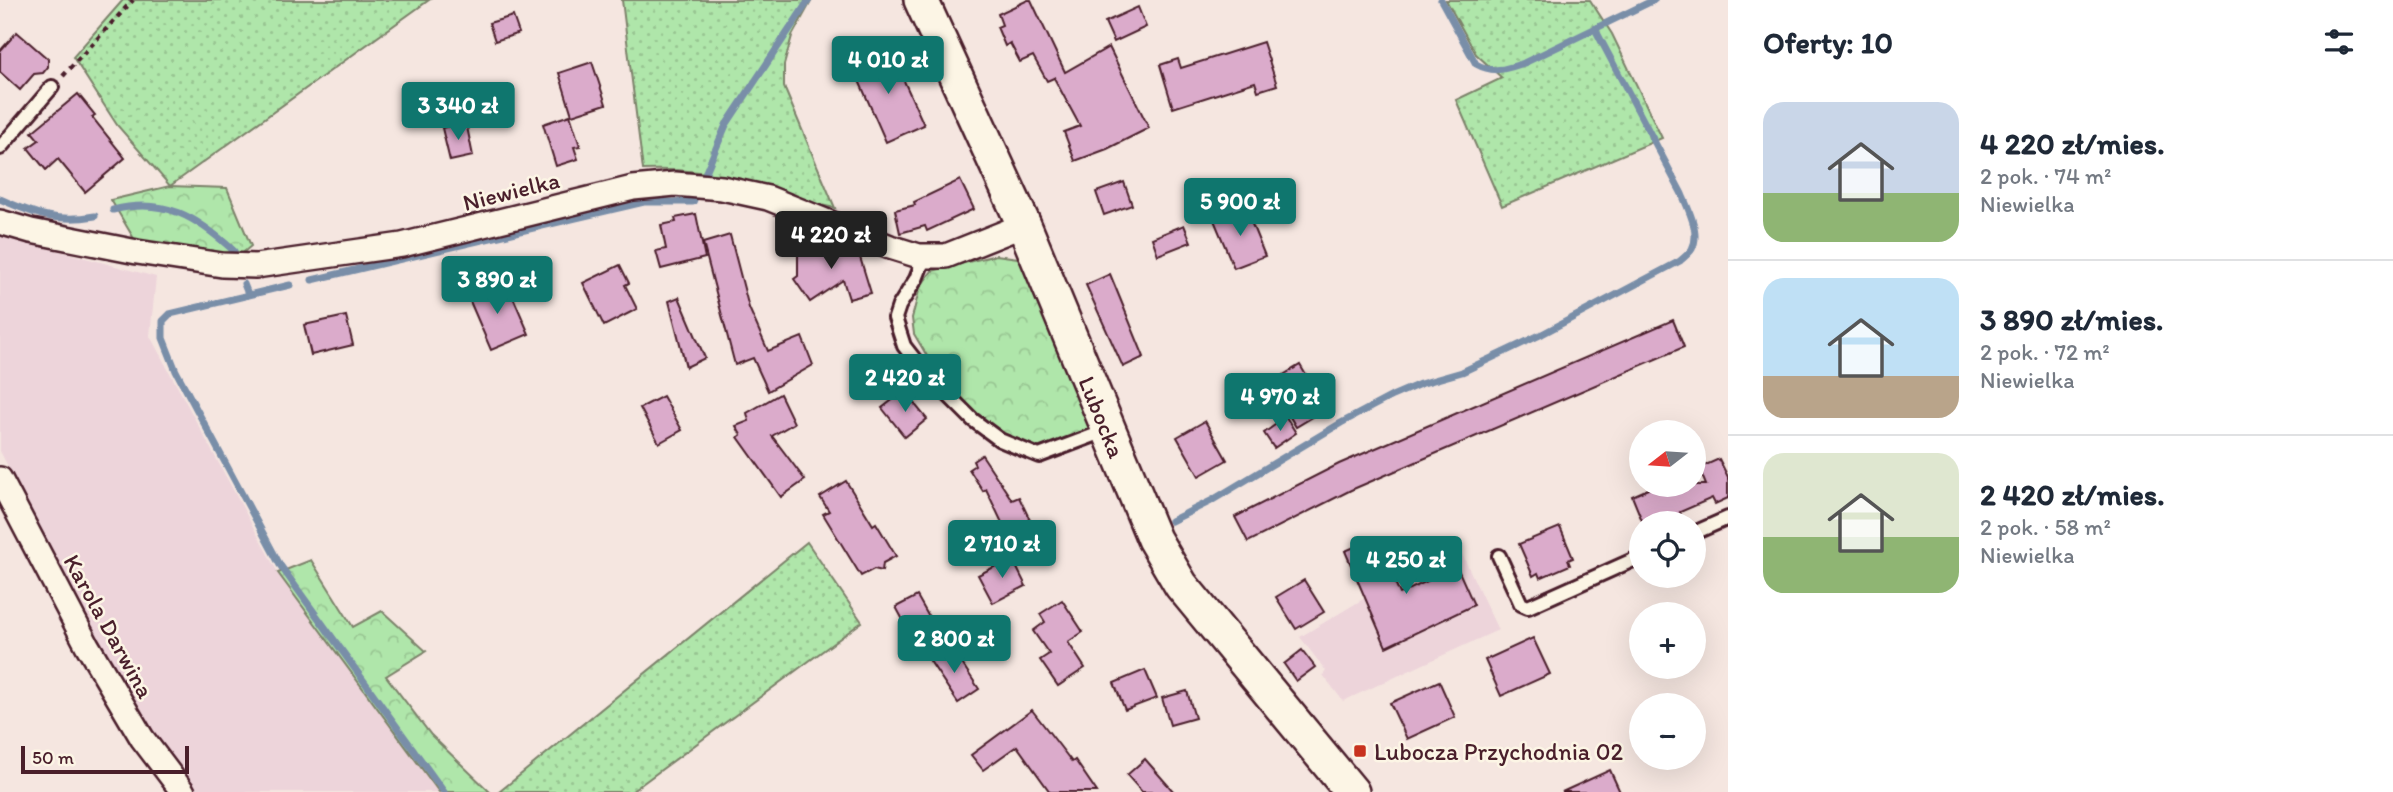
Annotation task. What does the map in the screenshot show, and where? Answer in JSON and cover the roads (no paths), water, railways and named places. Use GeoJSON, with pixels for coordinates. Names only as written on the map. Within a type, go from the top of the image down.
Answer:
{"type":"FeatureCollection","features":[{"type":"Feature","properties":{"kind":"street","name":"Lubocka"},"geometry":{"type":"LineString","coordinates":[[921,0],[1024,225],[1148,527],[1181,585],[1352,792]]}},
{"type":"Feature","properties":{"kind":"street","name":"Niewielka"},"geometry":{"type":"LineString","coordinates":[[0,222],[31,231],[137,252],[222,265],[256,266],[402,245],[633,188],[684,185],[768,198],[919,256],[946,256],[1024,225]]}},
{"type":"Feature","properties":{"kind":"street","name":"Karola Darwina"},"geometry":{"type":"LineString","coordinates":[[0,479],[87,645],[142,738],[183,792]]}},
{"type":"Feature","properties":{"kind":"lane"},"geometry":{"type":"LineString","coordinates":[[0,148],[52,87]]}},
{"type":"Feature","properties":{"kind":"lane"},"geometry":{"type":"LineString","coordinates":[[925,256],[895,318],[904,346],[922,369],[973,420],[1000,440],[1039,456],[1108,430]]}},
{"type":"Feature","properties":{"kind":"lane"},"geometry":{"type":"LineString","coordinates":[[1706,528],[1728,518]]}},
{"type":"Feature","properties":{"kind":"lane"},"geometry":{"type":"LineString","coordinates":[[1499,556],[1521,604],[1528,607],[1629,562]]}},
{"type":"Feature","properties":{"kind":"waterway"},"geometry":{"type":"LineString","coordinates":[[312,280],[644,202],[693,202],[726,125],[809,0]]}},
{"type":"Feature","properties":{"kind":"waterway"},"geometry":{"type":"LineString","coordinates":[[1441,0],[1476,64],[1494,70],[1524,63],[1654,0]]}},
{"type":"Feature","properties":{"kind":"waterway"},"geometry":{"type":"LineString","coordinates":[[1171,521],[1211,501],[1341,423],[1392,396],[1420,384],[1462,372],[1542,334],[1680,261],[1690,252],[1695,236],[1682,194],[1595,29]]}},
{"type":"Feature","properties":{"kind":"waterway"},"geometry":{"type":"LineString","coordinates":[[0,199],[57,218],[95,216]]}},
{"type":"Feature","properties":{"kind":"waterway"},"geometry":{"type":"LineString","coordinates":[[113,210],[149,206],[179,213],[207,228],[234,251]]}},
{"type":"Feature","properties":{"kind":"waterway"},"geometry":{"type":"LineString","coordinates":[[244,284],[248,294]]}},
{"type":"Feature","properties":{"kind":"waterway"},"geometry":{"type":"LineString","coordinates":[[290,285],[170,314],[163,321],[163,338],[176,371],[280,565],[444,792]]}},
{"type":"Feature","properties":{"kind":"place","name":"Lubocza Przychodnia 02"},"geometry":{"type":"Point","coordinates":[1360,751]}}]}
